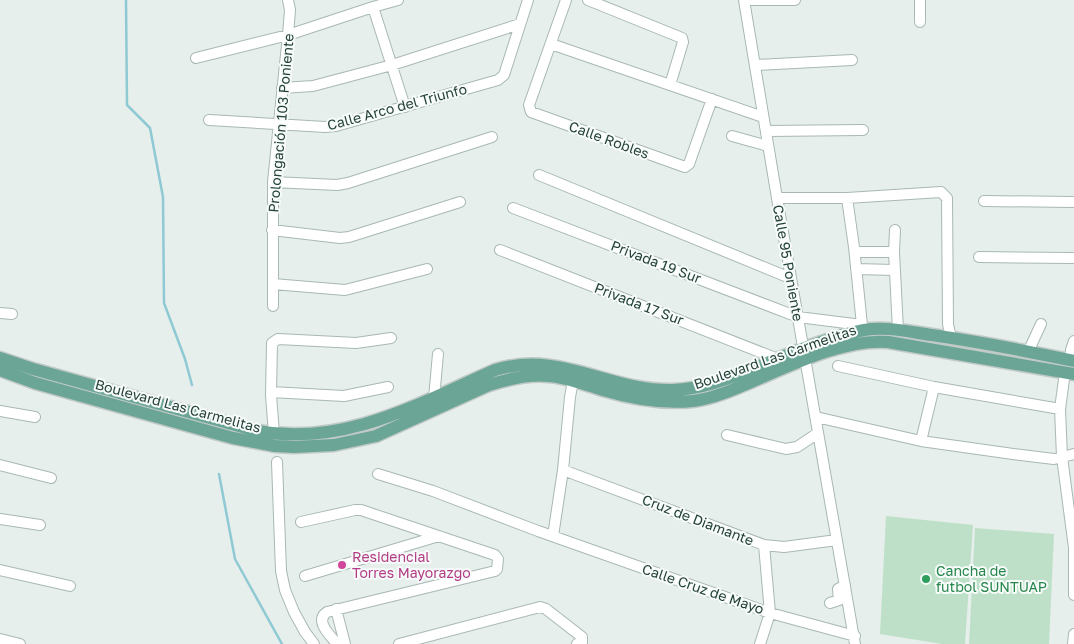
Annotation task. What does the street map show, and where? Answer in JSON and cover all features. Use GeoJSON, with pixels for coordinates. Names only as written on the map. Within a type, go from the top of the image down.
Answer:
{"type":"FeatureCollection","features":[{"type":"Feature","properties":{"kind":"main road","name":"Boulevard Las Carmelitas"},"geometry":{"type":"LineString","coordinates":[[0,358],[98,387],[274,434],[306,434],[359,426],[390,416],[506,366],[530,364],[573,381],[633,398],[658,402],[695,400],[714,396],[864,328],[898,330],[1028,352],[1071,367]]}},
{"type":"Feature","properties":{"kind":"main road"},"geometry":{"type":"LineString","coordinates":[[958,339],[961,356]]}},
{"type":"Feature","properties":{"kind":"main road","name":"Boulevard Las Carmelitas"},"geometry":{"type":"LineString","coordinates":[[0,370],[35,383],[233,438],[275,446],[294,447],[322,446],[358,441],[393,429],[489,385],[562,366],[628,385],[661,390],[676,390],[697,388],[717,382],[778,359],[877,341],[961,356],[1071,367]]}},
{"type":"Feature","properties":{"kind":"street","name":"Prolongación 103 Poniente"},"geometry":{"type":"LineString","coordinates":[[274,306],[273,182],[288,35],[290,10],[288,0]]}},
{"type":"Feature","properties":{"kind":"street"},"geometry":{"type":"LineString","coordinates":[[196,58],[288,35],[398,0]]}},
{"type":"Feature","properties":{"kind":"street","name":"Calle Arco del Triunfo"},"geometry":{"type":"LineString","coordinates":[[209,120],[330,126],[405,108],[501,78],[528,0]]}},
{"type":"Feature","properties":{"kind":"street"},"geometry":{"type":"LineString","coordinates":[[566,0],[551,44],[763,117]]}},
{"type":"Feature","properties":{"kind":"street"},"geometry":{"type":"LineString","coordinates":[[588,0],[682,38],[683,42],[670,84]]}},
{"type":"Feature","properties":{"kind":"street"},"geometry":{"type":"LineString","coordinates":[[744,0],[795,0]]}},
{"type":"Feature","properties":{"kind":"street","name":"Calle 95 Poniente"},"geometry":{"type":"LineString","coordinates":[[744,0],[776,198],[855,640]]}},
{"type":"Feature","properties":{"kind":"street"},"geometry":{"type":"LineString","coordinates":[[920,0],[920,22]]}},
{"type":"Feature","properties":{"kind":"street"},"geometry":{"type":"LineString","coordinates":[[373,7],[405,108]]}},
{"type":"Feature","properties":{"kind":"street"},"geometry":{"type":"LineString","coordinates":[[282,88],[313,86],[392,65],[520,24]]}},
{"type":"Feature","properties":{"kind":"street","name":"Calle Robles"},"geometry":{"type":"LineString","coordinates":[[551,44],[529,105],[532,112],[680,166],[685,167],[689,164],[712,99]]}},
{"type":"Feature","properties":{"kind":"street"},"geometry":{"type":"LineString","coordinates":[[755,65],[852,60]]}},
{"type":"Feature","properties":{"kind":"street"},"geometry":{"type":"LineString","coordinates":[[766,131],[863,130]]}},
{"type":"Feature","properties":{"kind":"street"},"geometry":{"type":"LineString","coordinates":[[732,136],[768,146]]}},
{"type":"Feature","properties":{"kind":"street"},"geometry":{"type":"LineString","coordinates":[[273,182],[348,183],[492,137]]}},
{"type":"Feature","properties":{"kind":"street"},"geometry":{"type":"LineString","coordinates":[[539,175],[790,278]]}},
{"type":"Feature","properties":{"kind":"street"},"geometry":{"type":"LineString","coordinates":[[776,198],[847,198],[941,192],[947,198],[948,324],[958,339]]}},
{"type":"Feature","properties":{"kind":"street"},"geometry":{"type":"LineString","coordinates":[[847,198],[855,252],[857,290],[864,328]]}},
{"type":"Feature","properties":{"kind":"street"},"geometry":{"type":"LineString","coordinates":[[984,201],[1074,202]]}},
{"type":"Feature","properties":{"kind":"street"},"geometry":{"type":"LineString","coordinates":[[272,230],[340,238],[350,237],[460,202]]}},
{"type":"Feature","properties":{"kind":"street","name":"Privada 19 Sur"},"geometry":{"type":"LineString","coordinates":[[513,208],[798,317],[864,328]]}},
{"type":"Feature","properties":{"kind":"street"},"geometry":{"type":"LineString","coordinates":[[895,230],[894,270],[898,330]]}},
{"type":"Feature","properties":{"kind":"street","name":"Privada 17 Sur"},"geometry":{"type":"LineString","coordinates":[[500,250],[778,359]]}},
{"type":"Feature","properties":{"kind":"street"},"geometry":{"type":"LineString","coordinates":[[855,252],[894,252]]}},
{"type":"Feature","properties":{"kind":"street"},"geometry":{"type":"LineString","coordinates":[[979,257],[1074,258]]}},
{"type":"Feature","properties":{"kind":"street"},"geometry":{"type":"LineString","coordinates":[[273,284],[345,290],[427,269]]}},
{"type":"Feature","properties":{"kind":"street"},"geometry":{"type":"LineString","coordinates":[[856,269],[894,270]]}},
{"type":"Feature","properties":{"kind":"street"},"geometry":{"type":"LineString","coordinates":[[0,313],[12,314]]}},
{"type":"Feature","properties":{"kind":"street"},"geometry":{"type":"LineString","coordinates":[[1028,352],[1040,324]]}},
{"type":"Feature","properties":{"kind":"street"},"geometry":{"type":"LineString","coordinates":[[274,434],[271,392],[272,343],[278,339],[356,343],[391,338]]}},
{"type":"Feature","properties":{"kind":"street"},"geometry":{"type":"LineString","coordinates":[[1074,341],[1070,350],[1071,367],[1060,409],[1062,457],[1074,548],[1074,595]]}},
{"type":"Feature","properties":{"kind":"street"},"geometry":{"type":"LineString","coordinates":[[434,398],[438,354]]}},
{"type":"Feature","properties":{"kind":"street"},"geometry":{"type":"LineString","coordinates":[[838,366],[934,387],[1060,409]]}},
{"type":"Feature","properties":{"kind":"street"},"geometry":{"type":"LineString","coordinates":[[553,536],[573,381]]}},
{"type":"Feature","properties":{"kind":"street"},"geometry":{"type":"LineString","coordinates":[[271,392],[344,396],[388,387]]}},
{"type":"Feature","properties":{"kind":"street"},"geometry":{"type":"LineString","coordinates":[[921,441],[934,387]]}},
{"type":"Feature","properties":{"kind":"street"},"geometry":{"type":"LineString","coordinates":[[0,411],[35,417]]}},
{"type":"Feature","properties":{"kind":"street"},"geometry":{"type":"LineString","coordinates":[[816,418],[921,441],[1054,459],[1074,454]]}},
{"type":"Feature","properties":{"kind":"street"},"geometry":{"type":"LineString","coordinates":[[728,434],[786,449],[797,446],[818,433]]}},
{"type":"Feature","properties":{"kind":"street"},"geometry":{"type":"LineString","coordinates":[[277,462],[281,571],[294,612],[314,644]]}},
{"type":"Feature","properties":{"kind":"street"},"geometry":{"type":"LineString","coordinates":[[0,465],[50,478]]}},
{"type":"Feature","properties":{"kind":"street","name":"Cruz de Diamante"},"geometry":{"type":"LineString","coordinates":[[563,470],[764,545],[784,547],[837,540]]}},
{"type":"Feature","properties":{"kind":"street","name":"Calle Cruz de Mayo"},"geometry":{"type":"LineString","coordinates":[[378,474],[433,491],[770,613],[855,640]]}},
{"type":"Feature","properties":{"kind":"street"},"geometry":{"type":"LineString","coordinates":[[301,522],[361,510],[495,555],[498,559],[495,571],[336,609],[324,614],[322,619],[324,629],[337,644]]}},
{"type":"Feature","properties":{"kind":"street"},"geometry":{"type":"LineString","coordinates":[[0,519],[40,525]]}},
{"type":"Feature","properties":{"kind":"street"},"geometry":{"type":"LineString","coordinates":[[304,576],[439,536]]}},
{"type":"Feature","properties":{"kind":"street"},"geometry":{"type":"LineString","coordinates":[[760,644],[770,613],[764,545]]}},
{"type":"Feature","properties":{"kind":"street"},"geometry":{"type":"LineString","coordinates":[[0,570],[70,586]]}},
{"type":"Feature","properties":{"kind":"street"},"geometry":{"type":"LineString","coordinates":[[830,603],[839,600],[838,589],[845,585]]}},
{"type":"Feature","properties":{"kind":"street"},"geometry":{"type":"LineString","coordinates":[[399,644],[540,607],[546,609],[582,637],[582,642],[576,644]]}},
{"type":"Feature","properties":{"kind":"street"},"geometry":{"type":"LineString","coordinates":[[336,609],[345,644]]}},
{"type":"Feature","properties":{"kind":"street"},"geometry":{"type":"LineString","coordinates":[[1073,644],[1074,634]]}},
{"type":"Feature","properties":{"kind":"street"},"geometry":{"type":"LineString","coordinates":[[0,639],[20,644]]}},
{"type":"Feature","properties":{"kind":"green space","name":"Cancha de futbol SUNTUAP"},"geometry":{"type":"Polygon","coordinates":[[[886,516],[973,525],[965,644],[942,644],[880,634],[886,516]]]}},
{"type":"Feature","properties":{"kind":"green space","name":"Cancha de futbol SUNTUAP"},"geometry":{"type":"Polygon","coordinates":[[[975,528],[1054,534],[1049,644],[969,644],[975,528]]]}},
{"type":"Feature","properties":{"kind":"waterway"},"geometry":{"type":"LineString","coordinates":[[126,0],[127,105],[150,128],[163,197],[164,303],[185,359],[192,385]]}},
{"type":"Feature","properties":{"kind":"waterway"},"geometry":{"type":"LineString","coordinates":[[219,474],[235,559],[282,644]]}},
{"type":"Feature","properties":{"kind":"place","name":"Residencial Torres Mayorazgo"},"geometry":{"type":"Point","coordinates":[342,565]}},
{"type":"Feature","properties":{"kind":"place","name":"Cancha de futbol SUNTUAP"},"geometry":{"type":"Point","coordinates":[926,579]}}]}
